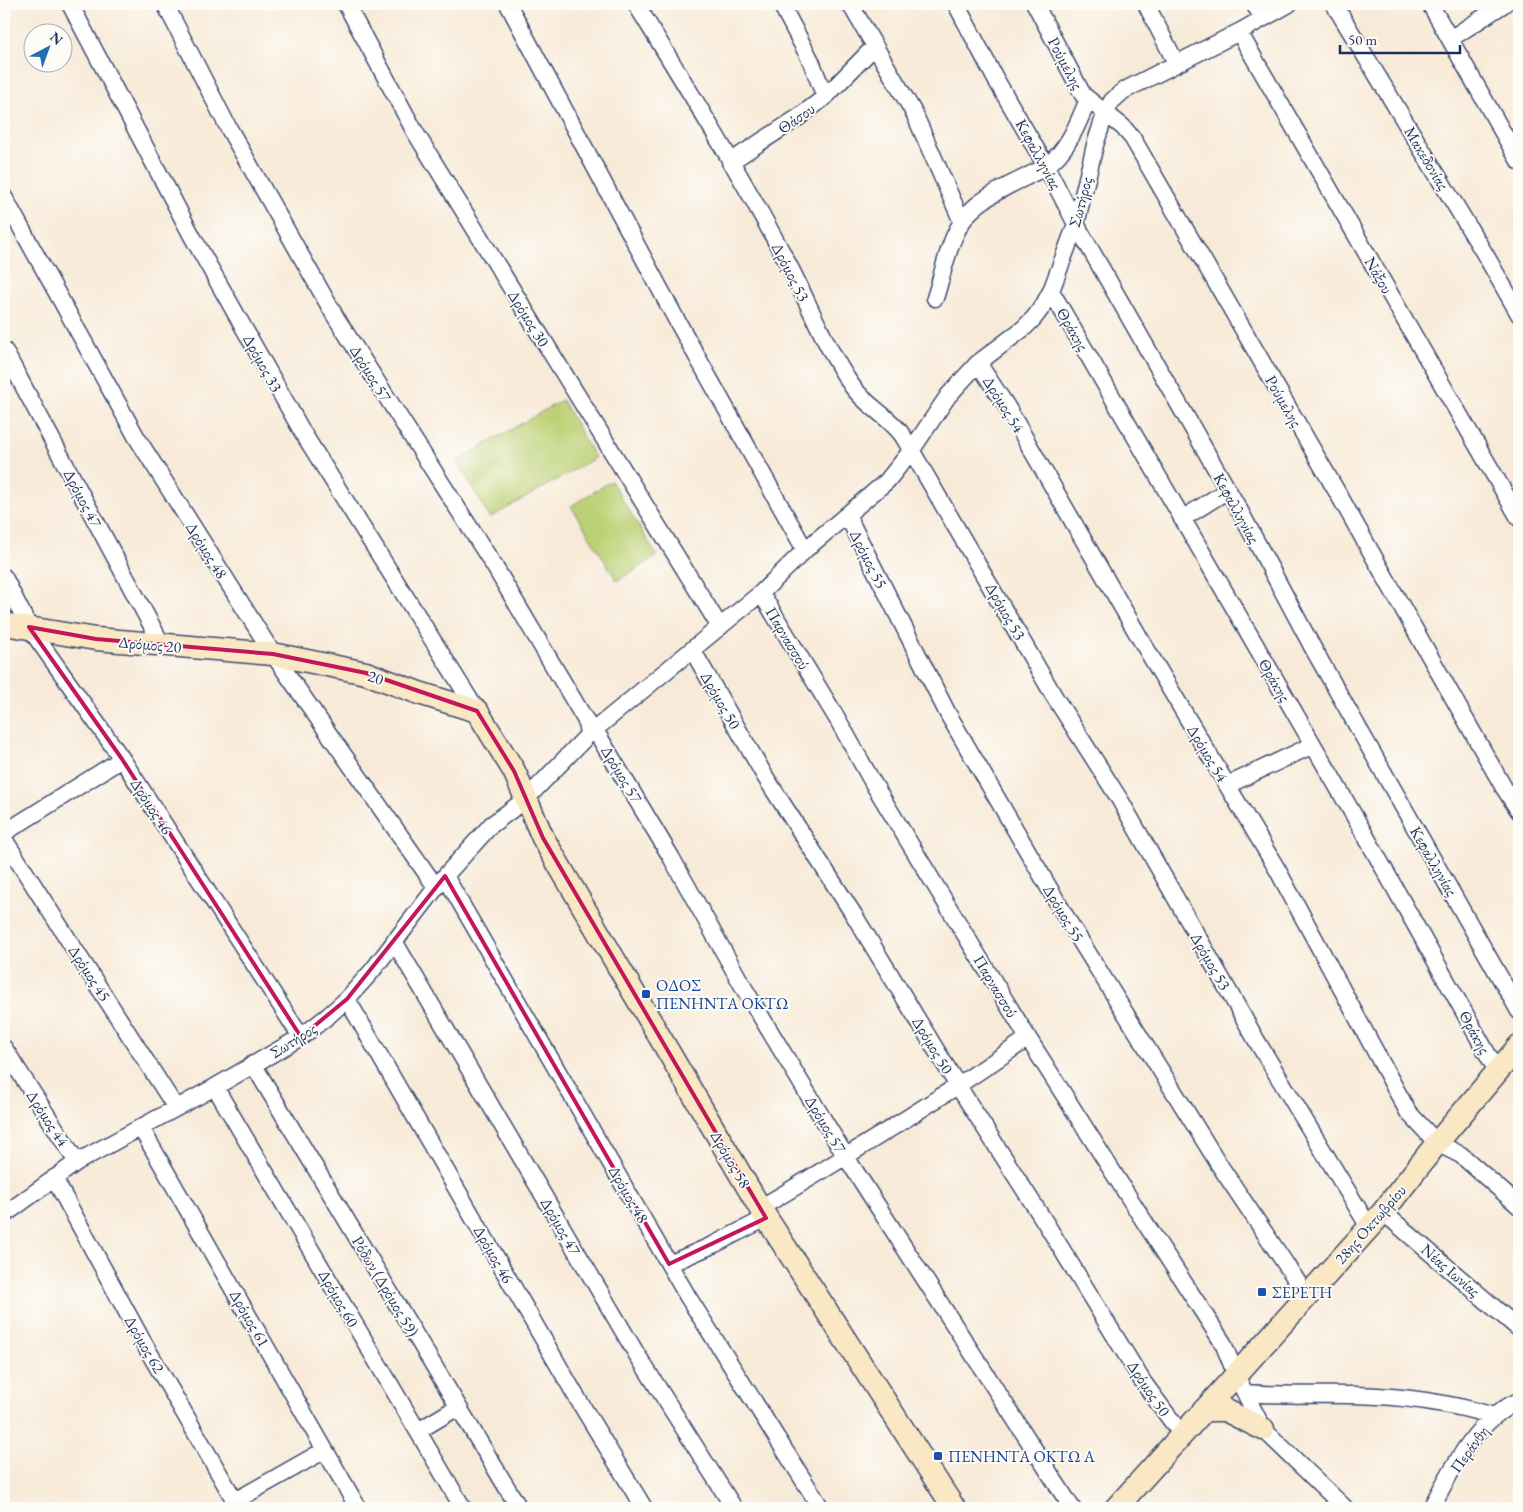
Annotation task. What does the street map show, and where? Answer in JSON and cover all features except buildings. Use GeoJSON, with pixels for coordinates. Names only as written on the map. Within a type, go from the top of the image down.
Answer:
{"type":"FeatureCollection","features":[{"type":"Feature","properties":{"kind":"street","name":"Δρόμος 33"},"geometry":{"type":"LineString","coordinates":[[70,4],[192,236],[303,433],[477,711]]}},
{"type":"Feature","properties":{"kind":"street","name":"Δρόμος 57"},"geometry":{"type":"LineString","coordinates":[[165,4],[228,127],[335,316],[493,564],[592,732],[671,857],[745,990],[846,1157],[1072,1508]]}},
{"type":"Feature","properties":{"kind":"street","name":"Δρόμος 30"},"geometry":{"type":"LineString","coordinates":[[346,4],[415,132],[720,627]]}},
{"type":"Feature","properties":{"kind":"street"},"geometry":{"type":"LineString","coordinates":[[508,4],[676,320],[804,550]]}},
{"type":"Feature","properties":{"kind":"street","name":"Δρόμος 53"},"geometry":{"type":"LineString","coordinates":[[636,4],[787,262],[829,349],[860,396],[895,424],[979,564],[1054,696],[1120,800],[1258,1043],[1376,1219]]}},
{"type":"Feature","properties":{"kind":"street","name":"Θάσου"},"geometry":{"type":"LineString","coordinates":[[730,162],[825,98],[811,61],[781,4]]}},
{"type":"Feature","properties":{"kind":"street"},"geometry":{"type":"LineString","coordinates":[[850,4],[914,114],[962,222]]}},
{"type":"Feature","properties":{"kind":"street","name":"Κεφαλληνίας"},"geometry":{"type":"LineString","coordinates":[[956,4],[1076,224],[1228,490],[1314,650],[1519,1011]]}},
{"type":"Feature","properties":{"kind":"street","name":"Ρούμελης"},"geometry":{"type":"LineString","coordinates":[[1035,4],[1083,95],[1123,127],[1133,140],[1349,513],[1504,788],[1519,811]]}},
{"type":"Feature","properties":{"kind":"street"},"geometry":{"type":"LineString","coordinates":[[1146,4],[1176,63]]}},
{"type":"Feature","properties":{"kind":"street"},"geometry":{"type":"LineString","coordinates":[[1254,4],[1263,18]]}},
{"type":"Feature","properties":{"kind":"street","name":"Σωτήρος"},"geometry":{"type":"LineString","coordinates":[[4,1215],[77,1162],[216,1087],[301,1037],[347,999],[372,971],[440,882],[491,825],[526,799],[592,732],[761,594],[804,550],[887,481],[911,451],[948,396],[978,363],[1024,328],[1034,318],[1051,291],[1076,224],[1095,145],[1105,114],[1112,101],[1123,90],[1239,32],[1289,4]]}},
{"type":"Feature","properties":{"kind":"street","name":"Μακεδονίας"},"geometry":{"type":"LineString","coordinates":[[1334,4],[1519,314]]}},
{"type":"Feature","properties":{"kind":"street"},"geometry":{"type":"LineString","coordinates":[[1430,4],[1517,153]]}},
{"type":"Feature","properties":{"kind":"street"},"geometry":{"type":"LineString","coordinates":[[1450,39],[1504,4]]}},
{"type":"Feature","properties":{"kind":"street","name":"Νάξου"},"geometry":{"type":"LineString","coordinates":[[1239,32],[1519,518]]}},
{"type":"Feature","properties":{"kind":"street"},"geometry":{"type":"LineString","coordinates":[[825,98],[875,46]]}},
{"type":"Feature","properties":{"kind":"street"},"geometry":{"type":"LineString","coordinates":[[935,298],[955,234],[962,222],[976,206],[1046,166],[1063,149],[1080,119],[1088,100]]}},
{"type":"Feature","properties":{"kind":"street","name":"Δρόμος 48"},"geometry":{"type":"LineString","coordinates":[[4,197],[137,438],[272,654],[440,882],[694,1306],[821,1508]]}},
{"type":"Feature","properties":{"kind":"street","name":"Θράκης"},"geometry":{"type":"LineString","coordinates":[[1051,291],[1313,745],[1497,1071]]}},
{"type":"Feature","properties":{"kind":"street","name":"Δρόμος 47"},"geometry":{"type":"LineString","coordinates":[[4,350],[162,646]]}},
{"type":"Feature","properties":{"kind":"street","name":"Δρόμος 54"},"geometry":{"type":"LineString","coordinates":[[978,363],[1008,407],[1277,869],[1408,1112],[1437,1143]]}},
{"type":"Feature","properties":{"kind":"street"},"geometry":{"type":"LineString","coordinates":[[1182,519],[1228,490]]}},
{"type":"Feature","properties":{"kind":"street","name":"Δρόμος 55"},"geometry":{"type":"LineString","coordinates":[[847,515],[948,714],[1070,924],[1220,1166],[1307,1296]]}},
{"type":"Feature","properties":{"kind":"street","name":"Δρόμος 46"},"geometry":{"type":"LineString","coordinates":[[4,577],[29,628],[122,760],[301,1037]]}},
{"type":"Feature","properties":{"kind":"street","name":"Παρνασσού"},"geometry":{"type":"LineString","coordinates":[[761,594],[838,720],[873,784],[1028,1038],[1223,1343],[1240,1384],[1263,1429],[1345,1508]]}},
{"type":"Feature","properties":{"kind":"street"},"geometry":{"type":"LineString","coordinates":[[4,624],[29,628]]}},
{"type":"Feature","properties":{"kind":"street","name":"Δρόμος 20"},"geometry":{"type":"LineString","coordinates":[[29,628],[96,639],[272,654]]}},
{"type":"Feature","properties":{"kind":"street","name":"Δρόμος 50"},"geometry":{"type":"LineString","coordinates":[[692,651],[766,778],[854,915],[958,1086],[1144,1382],[1182,1435]]}},
{"type":"Feature","properties":{"kind":"street","name":"20"},"geometry":{"type":"LineString","coordinates":[[272,654],[366,673],[477,711]]}},
{"type":"Feature","properties":{"kind":"street","name":"Δρόμος 58"},"geometry":{"type":"LineString","coordinates":[[477,711],[514,771],[543,838],[763,1213],[954,1508]]}},
{"type":"Feature","properties":{"kind":"street"},"geometry":{"type":"LineString","coordinates":[[1228,786],[1313,745]]}},
{"type":"Feature","properties":{"kind":"street"},"geometry":{"type":"LineString","coordinates":[[4,833],[122,760]]}},
{"type":"Feature","properties":{"kind":"street","name":"Δρόμος 45"},"geometry":{"type":"LineString","coordinates":[[4,838],[176,1108]]}},
{"type":"Feature","properties":{"kind":"street","name":"Δρόμος 47"},"geometry":{"type":"LineString","coordinates":[[394,941],[636,1353],[734,1508]]}},
{"type":"Feature","properties":{"kind":"street","name":"Δρόμος 46"},"geometry":{"type":"LineString","coordinates":[[347,999],[576,1396],[644,1508]]}},
{"type":"Feature","properties":{"kind":"street"},"geometry":{"type":"LineString","coordinates":[[669,1264],[715,1244],[846,1157],[958,1086],[1028,1038]]}},
{"type":"Feature","properties":{"kind":"street","name":"28ης Οκτωβρίου"},"geometry":{"type":"LineString","coordinates":[[1116,1508],[1204,1410],[1240,1384],[1307,1296],[1376,1219],[1519,1046]]}},
{"type":"Feature","properties":{"kind":"street","name":"Δρόμος 44"},"geometry":{"type":"LineString","coordinates":[[4,1048],[77,1162]]}},
{"type":"Feature","properties":{"kind":"street","name":"Ρόδων (Δρόμος 59)"},"geometry":{"type":"LineString","coordinates":[[254,1064],[519,1508]]}},
{"type":"Feature","properties":{"kind":"street","name":"Δρόμος 60"},"geometry":{"type":"LineString","coordinates":[[216,1087],[463,1508]]}},
{"type":"Feature","properties":{"kind":"street","name":"Δρόμος 61"},"geometry":{"type":"LineString","coordinates":[[142,1128],[358,1508]]}},
{"type":"Feature","properties":{"kind":"street"},"geometry":{"type":"LineString","coordinates":[[1437,1143],[1462,1155],[1519,1206]]}},
{"type":"Feature","properties":{"kind":"street","name":"Δρόμος 62"},"geometry":{"type":"LineString","coordinates":[[54,1178],[133,1324],[237,1505]]}},
{"type":"Feature","properties":{"kind":"street","name":"Νέας Ιωνίας"},"geometry":{"type":"LineString","coordinates":[[1376,1219],[1519,1329]]}},
{"type":"Feature","properties":{"kind":"street"},"geometry":{"type":"LineString","coordinates":[[1240,1384],[1276,1396],[1356,1395],[1407,1398],[1469,1408],[1494,1416]]}},
{"type":"Feature","properties":{"kind":"street","name":"Περάνθη"},"geometry":{"type":"LineString","coordinates":[[1431,1508],[1456,1464],[1475,1437],[1494,1416],[1519,1401]]}},
{"type":"Feature","properties":{"kind":"street"},"geometry":{"type":"LineString","coordinates":[[418,1431],[458,1406]]}},
{"type":"Feature","properties":{"kind":"street"},"geometry":{"type":"LineString","coordinates":[[1204,1410],[1225,1410],[1263,1429]]}},
{"type":"Feature","properties":{"kind":"street"},"geometry":{"type":"LineString","coordinates":[[237,1505],[325,1450]]}},
{"type":"Feature","properties":{"kind":"highlighted area"},"geometry":{"type":"Polygon","coordinates":[[[29,627],[96,639],[273,654],[366,673],[477,711],[514,771],[543,838],[766,1218],[669,1264],[445,876],[347,999],[301,1037],[122,759],[29,627]]]}},
{"type":"Feature","properties":{"kind":"green space"},"geometry":{"type":"Polygon","coordinates":[[[562,400],[595,458],[490,518],[457,461],[562,400]]]}},
{"type":"Feature","properties":{"kind":"green space"},"geometry":{"type":"Polygon","coordinates":[[[611,481],[657,556],[617,581],[571,506],[611,481]]]}},
{"type":"Feature","properties":{"kind":"place","name":"ΟΔΟΣ ΠΕΝΗΝΤΑ ΟΚΤΩ"},"geometry":{"type":"Point","coordinates":[646,994]}},
{"type":"Feature","properties":{"kind":"place","name":"ΣΕΡΕΤΗ"},"geometry":{"type":"Point","coordinates":[1262,1292]}},
{"type":"Feature","properties":{"kind":"place","name":"ΠΕΝΗΝΤΑ ΟΚΤΩ Α"},"geometry":{"type":"Point","coordinates":[938,1456]}}]}
